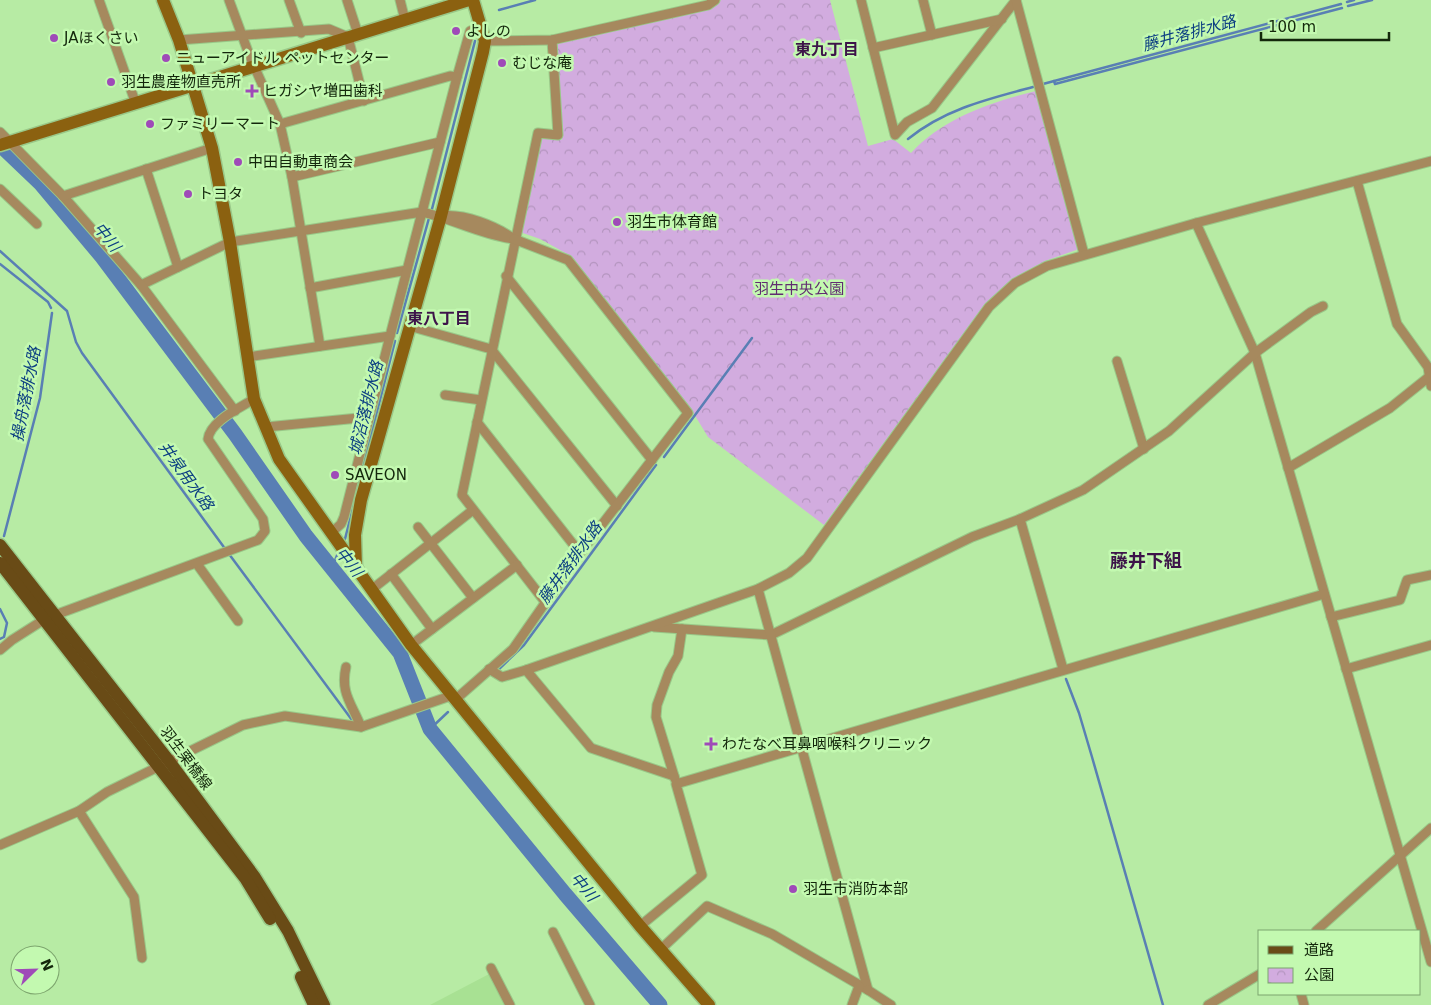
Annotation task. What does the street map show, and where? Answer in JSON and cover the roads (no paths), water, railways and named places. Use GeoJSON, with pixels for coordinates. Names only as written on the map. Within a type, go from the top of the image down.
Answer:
{"type":"FeatureCollection","features":[{"type":"Feature","properties":{"kind":"main road","name":"羽生栗橋線"},"geometry":{"type":"LineString","coordinates":[[0,545],[50,617],[254,876],[288,930],[324,1005]]}},
{"type":"Feature","properties":{"kind":"main road","name":"羽生栗橋線"},"geometry":{"type":"LineString","coordinates":[[0,563],[50,617]]}},
{"type":"Feature","properties":{"kind":"main road","name":"羽生栗橋線"},"geometry":{"type":"LineString","coordinates":[[164,764],[244,878],[278,932],[314,1005]]}},
{"type":"Feature","properties":{"kind":"street"},"geometry":{"type":"LineString","coordinates":[[99,0],[136,104]]}},
{"type":"Feature","properties":{"kind":"street"},"geometry":{"type":"LineString","coordinates":[[164,0],[194,86],[212,148],[230,242],[254,398],[279,459],[411,645],[640,926],[709,1005]]}},
{"type":"Feature","properties":{"kind":"street"},"geometry":{"type":"LineString","coordinates":[[229,0],[242,36],[280,124],[292,177],[299,231],[320,346]]}},
{"type":"Feature","properties":{"kind":"street"},"geometry":{"type":"LineString","coordinates":[[289,0],[301,33]]}},
{"type":"Feature","properties":{"kind":"street"},"geometry":{"type":"LineString","coordinates":[[347,0],[364,101]]}},
{"type":"Feature","properties":{"kind":"street"},"geometry":{"type":"LineString","coordinates":[[400,0],[405,20]]}},
{"type":"Feature","properties":{"kind":"street"},"geometry":{"type":"LineString","coordinates":[[5,143],[471,0],[485,40],[442,216],[407,332],[361,500],[355,534],[356,569]]}},
{"type":"Feature","properties":{"kind":"street"},"geometry":{"type":"LineString","coordinates":[[485,40],[552,40],[708,5],[715,0]]}},
{"type":"Feature","properties":{"kind":"street"},"geometry":{"type":"LineString","coordinates":[[861,0],[895,135],[907,122],[932,108],[1016,0],[1084,254]]}},
{"type":"Feature","properties":{"kind":"street"},"geometry":{"type":"LineString","coordinates":[[923,0],[932,35]]}},
{"type":"Feature","properties":{"kind":"street"},"geometry":{"type":"LineString","coordinates":[[873,48],[1002,19]]}},
{"type":"Feature","properties":{"kind":"street"},"geometry":{"type":"LineString","coordinates":[[331,533],[341,524],[344,517],[470,31],[480,27]]}},
{"type":"Feature","properties":{"kind":"street"},"geometry":{"type":"LineString","coordinates":[[179,40],[301,33],[329,29],[353,36]]}},
{"type":"Feature","properties":{"kind":"street"},"geometry":{"type":"LineString","coordinates":[[546,603],[462,495],[506,276],[538,133],[558,135],[552,40]]}},
{"type":"Feature","properties":{"kind":"street"},"geometry":{"type":"LineString","coordinates":[[280,124],[450,76],[457,77]]}},
{"type":"Feature","properties":{"kind":"street"},"geometry":{"type":"LineString","coordinates":[[0,132],[5,143],[63,196],[141,284],[232,413]]}},
{"type":"Feature","properties":{"kind":"street"},"geometry":{"type":"LineString","coordinates":[[292,177],[440,142]]}},
{"type":"Feature","properties":{"kind":"street"},"geometry":{"type":"LineString","coordinates":[[63,196],[212,148]]}},
{"type":"Feature","properties":{"kind":"street"},"geometry":{"type":"LineString","coordinates":[[490,669],[502,677],[526,670],[758,589],[789,573],[807,558],[989,307],[1016,283],[1047,266],[1196,223],[1431,161]]}},
{"type":"Feature","properties":{"kind":"street"},"geometry":{"type":"LineString","coordinates":[[146,169],[178,267]]}},
{"type":"Feature","properties":{"kind":"street"},"geometry":{"type":"LineString","coordinates":[[1357,181],[1397,324],[1428,367],[1431,386]]}},
{"type":"Feature","properties":{"kind":"street"},"geometry":{"type":"LineString","coordinates":[[0,189],[37,224]]}},
{"type":"Feature","properties":{"kind":"street"},"geometry":{"type":"LineString","coordinates":[[0,845],[79,811],[107,792],[243,725],[285,716],[361,727],[455,697],[513,648],[580,553],[688,413],[568,260],[514,239],[502,230],[454,214],[442,216],[422,212],[230,242],[141,284]]}},
{"type":"Feature","properties":{"kind":"street"},"geometry":{"type":"LineString","coordinates":[[1196,223],[1254,353],[1431,962]]}},
{"type":"Feature","properties":{"kind":"street"},"geometry":{"type":"LineString","coordinates":[[310,288],[408,270]]}},
{"type":"Feature","properties":{"kind":"street"},"geometry":{"type":"LineString","coordinates":[[506,276],[652,460]]}},
{"type":"Feature","properties":{"kind":"street"},"geometry":{"type":"LineString","coordinates":[[649,626],[771,635],[972,537],[1020,519],[1083,490],[1169,431],[1254,353],[1311,312],[1323,306]]}},
{"type":"Feature","properties":{"kind":"street"},"geometry":{"type":"LineString","coordinates":[[247,357],[407,332],[491,349],[617,506]]}},
{"type":"Feature","properties":{"kind":"street"},"geometry":{"type":"LineString","coordinates":[[1117,361],[1144,449]]}},
{"type":"Feature","properties":{"kind":"street"},"geometry":{"type":"LineString","coordinates":[[1288,468],[1390,408],[1430,376]]}},
{"type":"Feature","properties":{"kind":"street"},"geometry":{"type":"LineString","coordinates":[[445,395],[481,400]]}},
{"type":"Feature","properties":{"kind":"street"},"geometry":{"type":"LineString","coordinates":[[0,650],[12,640],[50,617],[258,540],[265,531],[264,519],[209,443],[209,433],[214,426],[254,398]]}},
{"type":"Feature","properties":{"kind":"street"},"geometry":{"type":"LineString","coordinates":[[266,427],[369,417]]}},
{"type":"Feature","properties":{"kind":"street"},"geometry":{"type":"LineString","coordinates":[[477,422],[580,553]]}},
{"type":"Feature","properties":{"kind":"street"},"geometry":{"type":"LineString","coordinates":[[371,590],[473,510]]}},
{"type":"Feature","properties":{"kind":"street"},"geometry":{"type":"LineString","coordinates":[[1020,519],[1063,669]]}},
{"type":"Feature","properties":{"kind":"street"},"geometry":{"type":"LineString","coordinates":[[418,528],[474,598]]}},
{"type":"Feature","properties":{"kind":"street"},"geometry":{"type":"LineString","coordinates":[[197,564],[238,621]]}},
{"type":"Feature","properties":{"kind":"street"},"geometry":{"type":"LineString","coordinates":[[411,645],[517,565]]}},
{"type":"Feature","properties":{"kind":"street"},"geometry":{"type":"LineString","coordinates":[[391,574],[432,629]]}},
{"type":"Feature","properties":{"kind":"street"},"geometry":{"type":"LineString","coordinates":[[1331,618],[1400,600],[1407,580],[1431,575]]}},
{"type":"Feature","properties":{"kind":"street"},"geometry":{"type":"LineString","coordinates":[[758,589],[803,747],[868,990]]}},
{"type":"Feature","properties":{"kind":"street"},"geometry":{"type":"LineString","coordinates":[[526,670],[592,748],[675,780],[803,747],[1063,669],[1324,594]]}},
{"type":"Feature","properties":{"kind":"street"},"geometry":{"type":"LineString","coordinates":[[640,926],[702,875],[656,716],[657,705],[669,672],[678,656],[682,628]]}},
{"type":"Feature","properties":{"kind":"street"},"geometry":{"type":"LineString","coordinates":[[1346,669],[1431,645]]}},
{"type":"Feature","properties":{"kind":"street"},"geometry":{"type":"LineString","coordinates":[[346,667],[343,680],[345,691],[361,727]]}},
{"type":"Feature","properties":{"kind":"street"},"geometry":{"type":"LineString","coordinates":[[79,811],[134,897],[142,958]]}},
{"type":"Feature","properties":{"kind":"street"},"geometry":{"type":"LineString","coordinates":[[1317,930],[1431,828]]}},
{"type":"Feature","properties":{"kind":"street"},"geometry":{"type":"LineString","coordinates":[[661,949],[707,906],[772,934],[891,1005]]}},
{"type":"Feature","properties":{"kind":"street"},"geometry":{"type":"LineString","coordinates":[[553,932],[590,1005]]}},
{"type":"Feature","properties":{"kind":"street"},"geometry":{"type":"LineString","coordinates":[[491,968],[510,1005]]}},
{"type":"Feature","properties":{"kind":"street"},"geometry":{"type":"LineString","coordinates":[[1208,1005],[1258,975]]}},
{"type":"Feature","properties":{"kind":"street"},"geometry":{"type":"LineString","coordinates":[[852,1005],[859,986]]}},
{"type":"Feature","properties":{"kind":"waterway","name":"城沼落排水路"},"geometry":{"type":"LineString","coordinates":[[499,10],[535,0]]}},
{"type":"Feature","properties":{"kind":"waterway","name":"藤井落排水路"},"geometry":{"type":"LineString","coordinates":[[1347,2],[1354,0]]}},
{"type":"Feature","properties":{"kind":"waterway"},"geometry":{"type":"LineString","coordinates":[[1348,6],[1372,0]]}},
{"type":"Feature","properties":{"kind":"waterway","name":"藤井落排水路"},"geometry":{"type":"LineString","coordinates":[[1043,84],[1341,4]]}},
{"type":"Feature","properties":{"kind":"waterway","name":"藤井落排水路"},"geometry":{"type":"LineString","coordinates":[[1054,81],[1055,84],[1342,8]]}},
{"type":"Feature","properties":{"kind":"waterway","name":"城沼落排水路"},"geometry":{"type":"LineString","coordinates":[[432,209],[475,41]]}},
{"type":"Feature","properties":{"kind":"waterway","name":"藤井落排水路"},"geometry":{"type":"LineString","coordinates":[[908,139],[937,120],[968,106],[1033,87]]}},
{"type":"Feature","properties":{"kind":"waterway","name":"中川"},"geometry":{"type":"LineString","coordinates":[[0,145],[40,183],[102,257],[235,434],[306,536],[400,653],[430,729],[565,894],[660,1005]]}},
{"type":"Feature","properties":{"kind":"waterway","name":"城沼落排水路"},"geometry":{"type":"LineString","coordinates":[[397,333],[429,218]]}},
{"type":"Feature","properties":{"kind":"waterway","name":"井泉用水路"},"geometry":{"type":"LineString","coordinates":[[0,251],[67,311],[76,342],[82,353],[226,550]]}},
{"type":"Feature","properties":{"kind":"waterway","name":"操舟落排水路"},"geometry":{"type":"LineString","coordinates":[[0,264],[48,302],[51,308]]}},
{"type":"Feature","properties":{"kind":"waterway","name":"操舟落排水路"},"geometry":{"type":"LineString","coordinates":[[4,536],[40,398],[52,313]]}},
{"type":"Feature","properties":{"kind":"waterway","name":"藤井落排水路"},"geometry":{"type":"LineString","coordinates":[[664,457],[752,338]]}},
{"type":"Feature","properties":{"kind":"waterway","name":"城沼落排水路"},"geometry":{"type":"LineString","coordinates":[[357,490],[395,341]]}},
{"type":"Feature","properties":{"kind":"waterway","name":"藤井落排水路"},"geometry":{"type":"LineString","coordinates":[[498,670],[524,645],[656,465]]}},
{"type":"Feature","properties":{"kind":"waterway","name":"城沼落排水路"},"geometry":{"type":"LineString","coordinates":[[345,539],[355,500]]}},
{"type":"Feature","properties":{"kind":"waterway","name":"城沼落排水路"},"geometry":{"type":"LineString","coordinates":[[332,568],[338,553]]}},
{"type":"Feature","properties":{"kind":"waterway","name":"井泉用水路"},"geometry":{"type":"LineString","coordinates":[[229,554],[352,720]]}},
{"type":"Feature","properties":{"kind":"waterway","name":"操舟落排水路"},"geometry":{"type":"LineString","coordinates":[[0,609],[7,623],[4,637],[0,639]]}},
{"type":"Feature","properties":{"kind":"waterway"},"geometry":{"type":"LineString","coordinates":[[1066,679],[1079,713],[1163,1005]]}},
{"type":"Feature","properties":{"kind":"waterway","name":"藤井落排水路"},"geometry":{"type":"LineString","coordinates":[[430,729],[448,712]]}},
{"type":"Feature","properties":{"kind":"place","name":"よしの"},"geometry":{"type":"Point","coordinates":[456,31]}},
{"type":"Feature","properties":{"kind":"place","name":"JAほくさい"},"geometry":{"type":"Point","coordinates":[54,38]}},
{"type":"Feature","properties":{"kind":"place","name":"ニューアイドル ペットセンター"},"geometry":{"type":"Point","coordinates":[166,58]}},
{"type":"Feature","properties":{"kind":"place","name":"むじな庵"},"geometry":{"type":"Point","coordinates":[502,63]}},
{"type":"Feature","properties":{"kind":"place","name":"羽生農産物直売所"},"geometry":{"type":"Point","coordinates":[111,82]}},
{"type":"Feature","properties":{"kind":"place","name":"ヒガシヤ増田歯科"},"geometry":{"type":"Point","coordinates":[252,91]}},
{"type":"Feature","properties":{"kind":"place","name":"ファミリーマート"},"geometry":{"type":"Point","coordinates":[150,124]}},
{"type":"Feature","properties":{"kind":"place","name":"中田自動車商会"},"geometry":{"type":"Point","coordinates":[238,162]}},
{"type":"Feature","properties":{"kind":"place","name":"トヨタ"},"geometry":{"type":"Point","coordinates":[188,194]}},
{"type":"Feature","properties":{"kind":"place","name":"羽生市体育館"},"geometry":{"type":"Point","coordinates":[617,222]}},
{"type":"Feature","properties":{"kind":"place","name":"SAVEON"},"geometry":{"type":"Point","coordinates":[335,475]}},
{"type":"Feature","properties":{"kind":"place","name":"わたなべ耳鼻咽喉科クリニック"},"geometry":{"type":"Point","coordinates":[711,744]}},
{"type":"Feature","properties":{"kind":"place","name":"羽生市消防本部"},"geometry":{"type":"Point","coordinates":[793,889]}},
{"type":"Feature","properties":{"kind":"district","name":"東九丁目"},"geometry":{"type":"Point","coordinates":[827,49]}},
{"type":"Feature","properties":{"kind":"district","name":"東八丁目"},"geometry":{"type":"Point","coordinates":[439,318]}},
{"type":"Feature","properties":{"kind":"district","name":"藤井下組"},"geometry":{"type":"Point","coordinates":[1146,560]}},
{"type":"Feature","properties":{"kind":"park label","name":"羽生中央公園"},"geometry":{"type":"Point","coordinates":[799,289]}}]}
